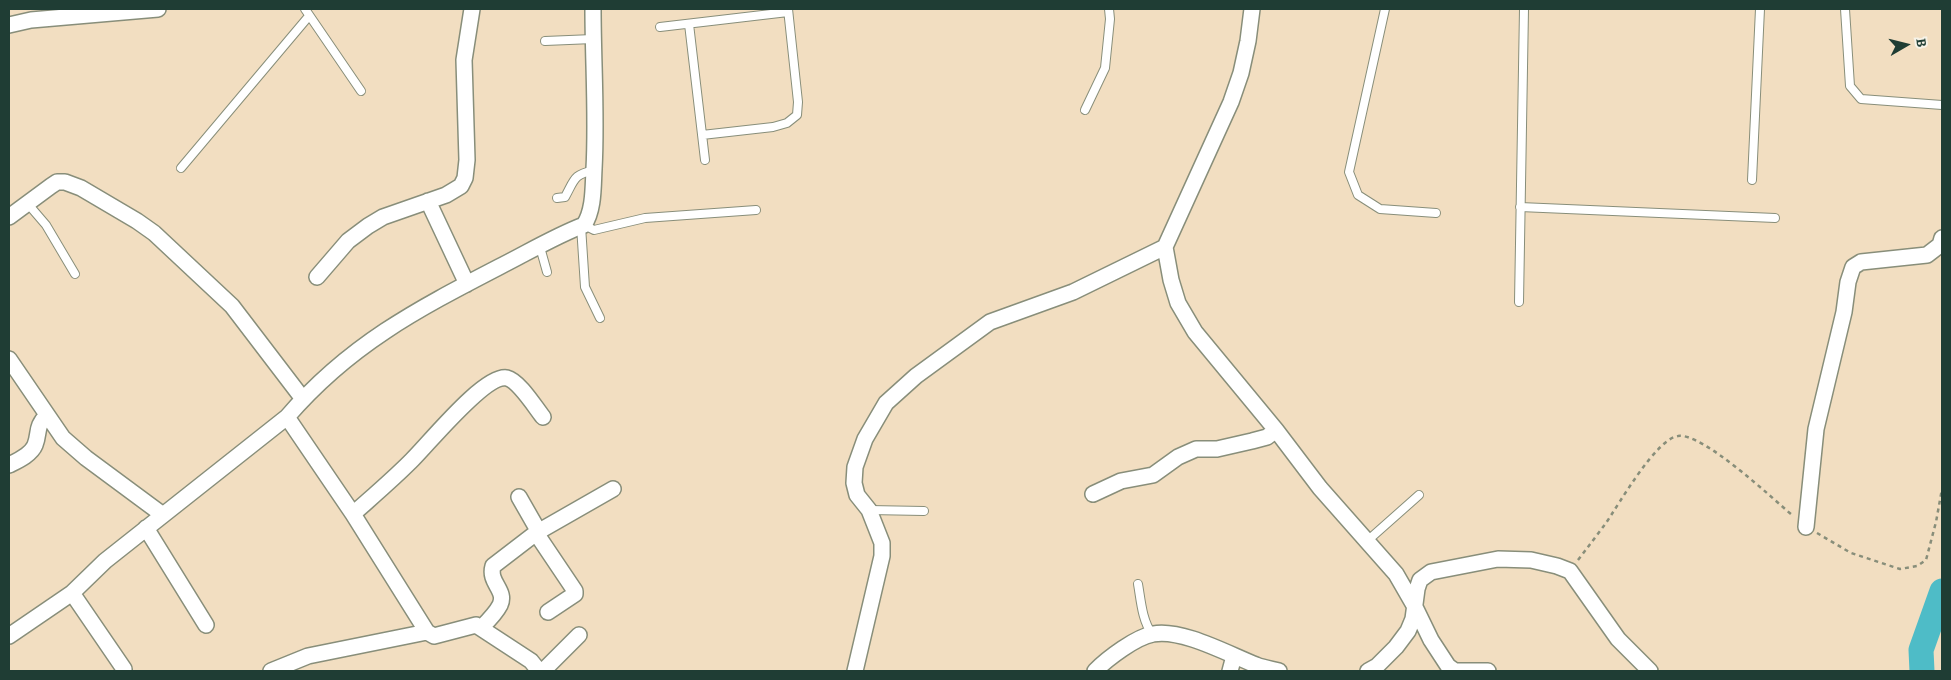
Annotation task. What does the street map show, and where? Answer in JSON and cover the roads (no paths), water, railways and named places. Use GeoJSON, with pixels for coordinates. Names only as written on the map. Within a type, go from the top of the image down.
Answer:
{"type":"FeatureCollection","features":[{"type":"Feature","properties":{"kind":"street"},"geometry":{"type":"LineString","coordinates":[[9,25],[30,17],[158,9]]}},
{"type":"Feature","properties":{"kind":"street"},"geometry":{"type":"LineString","coordinates":[[317,277],[348,241],[368,226],[383,217],[428,201],[461,186],[465,178],[467,160],[464,60],[472,9]]}},
{"type":"Feature","properties":{"kind":"street"},"geometry":{"type":"LineString","coordinates":[[9,636],[72,594],[105,561],[287,417],[344,360],[375,337],[467,284],[582,226],[589,213],[596,133],[593,9]]}},
{"type":"Feature","properties":{"kind":"street"},"geometry":{"type":"LineString","coordinates":[[1252,9],[1241,74],[1231,102],[1165,247],[1170,280],[1178,303],[1194,332],[1276,430],[1320,488],[1396,574],[1431,640],[1450,669],[1488,671]]}},
{"type":"Feature","properties":{"kind":"street"},"geometry":{"type":"LineString","coordinates":[[9,216],[57,182],[65,182],[81,188],[138,221],[154,233],[232,306],[303,399]]}},
{"type":"Feature","properties":{"kind":"street"},"geometry":{"type":"LineString","coordinates":[[428,201],[467,284]]}},
{"type":"Feature","properties":{"kind":"street"},"geometry":{"type":"LineString","coordinates":[[1806,527],[1816,429],[1853,267],[1861,262],[1879,259],[1927,255],[1940,245],[1942,238]]}},
{"type":"Feature","properties":{"kind":"street"},"geometry":{"type":"LineString","coordinates":[[855,671],[882,556],[882,543],[869,510],[857,495],[854,483],[855,467],[865,440],[886,403],[916,376],[990,322],[1072,292],[1165,247]]}},
{"type":"Feature","properties":{"kind":"street"},"geometry":{"type":"LineString","coordinates":[[9,359],[63,438],[162,515]]}},
{"type":"Feature","properties":{"kind":"street"},"geometry":{"type":"LineString","coordinates":[[353,514],[410,463],[465,403],[498,378],[508,378],[517,384],[543,417]]}},
{"type":"Feature","properties":{"kind":"street"},"geometry":{"type":"LineString","coordinates":[[9,465],[32,450],[35,446],[38,425],[47,415]]}},
{"type":"Feature","properties":{"kind":"street"},"geometry":{"type":"LineString","coordinates":[[287,417],[353,514],[426,632],[434,636],[476,625],[530,661],[541,671],[579,635]]}},
{"type":"Feature","properties":{"kind":"street"},"geometry":{"type":"LineString","coordinates":[[1093,494],[1121,481],[1153,475],[1178,457],[1196,450],[1217,449],[1252,441],[1266,437],[1276,430]]}},
{"type":"Feature","properties":{"kind":"street"},"geometry":{"type":"LineString","coordinates":[[482,628],[500,606],[502,599],[501,592],[492,578],[493,566],[538,532],[613,489]]}},
{"type":"Feature","properties":{"kind":"street"},"geometry":{"type":"LineString","coordinates":[[519,497],[538,532],[575,591],[575,594],[548,612]]}},
{"type":"Feature","properties":{"kind":"street"},"geometry":{"type":"LineString","coordinates":[[146,528],[206,625]]}},
{"type":"Feature","properties":{"kind":"street"},"geometry":{"type":"LineString","coordinates":[[1368,671],[1377,666],[1396,647],[1408,631],[1413,619],[1420,580],[1431,572],[1498,559],[1531,560],[1570,571],[1618,639],[1650,671]]}},
{"type":"Feature","properties":{"kind":"street"},"geometry":{"type":"LineString","coordinates":[[72,594],[124,669]]}},
{"type":"Feature","properties":{"kind":"street"},"geometry":{"type":"LineString","coordinates":[[271,671],[308,656],[426,632]]}},
{"type":"Feature","properties":{"kind":"street"},"geometry":{"type":"LineString","coordinates":[[1095,671],[1138,640],[1152,634],[1163,633],[1188,638],[1258,666],[1279,671]]}},
{"type":"Feature","properties":{"kind":"street"},"geometry":{"type":"LineString","coordinates":[[1230,671],[1234,656]]}},
{"type":"Feature","properties":{"kind":"lane"},"geometry":{"type":"LineString","coordinates":[[1085,110],[1105,68],[1110,19],[1109,9]]}},
{"type":"Feature","properties":{"kind":"lane"},"geometry":{"type":"LineString","coordinates":[[1386,9],[1349,172],[1358,195],[1380,209],[1436,213]]}},
{"type":"Feature","properties":{"kind":"lane"},"geometry":{"type":"LineString","coordinates":[[1519,302],[1524,9]]}},
{"type":"Feature","properties":{"kind":"lane"},"geometry":{"type":"LineString","coordinates":[[1752,180],[1760,9]]}},
{"type":"Feature","properties":{"kind":"lane"},"geometry":{"type":"LineString","coordinates":[[1845,9],[1850,86],[1854,93],[1861,99],[1942,105]]}},
{"type":"Feature","properties":{"kind":"lane"},"geometry":{"type":"LineString","coordinates":[[660,27],[788,10],[798,102],[797,115],[787,123],[772,127],[702,135]]}},
{"type":"Feature","properties":{"kind":"lane"},"geometry":{"type":"LineString","coordinates":[[182,168],[307,12],[361,91]]}},
{"type":"Feature","properties":{"kind":"lane"},"geometry":{"type":"LineString","coordinates":[[689,24],[705,160]]}},
{"type":"Feature","properties":{"kind":"lane"},"geometry":{"type":"LineString","coordinates":[[544,41],[593,39]]}},
{"type":"Feature","properties":{"kind":"lane"},"geometry":{"type":"LineString","coordinates":[[557,198],[565,197],[573,180],[580,173],[594,170]]}},
{"type":"Feature","properties":{"kind":"lane"},"geometry":{"type":"LineString","coordinates":[[28,204],[46,225],[75,274]]}},
{"type":"Feature","properties":{"kind":"lane"},"geometry":{"type":"LineString","coordinates":[[1520,207],[1775,218]]}},
{"type":"Feature","properties":{"kind":"lane"},"geometry":{"type":"LineString","coordinates":[[600,318],[585,287],[582,226],[594,230],[645,218],[756,210]]}},
{"type":"Feature","properties":{"kind":"lane"},"geometry":{"type":"LineString","coordinates":[[540,247],[547,272]]}},
{"type":"Feature","properties":{"kind":"lane"},"geometry":{"type":"LineString","coordinates":[[1366,542],[1418,495]]}},
{"type":"Feature","properties":{"kind":"lane"},"geometry":{"type":"LineString","coordinates":[[869,510],[924,511]]}},
{"type":"Feature","properties":{"kind":"lane"},"geometry":{"type":"LineString","coordinates":[[1138,584],[1145,619],[1152,634]]}},
{"type":"Feature","properties":{"kind":"waterway"},"geometry":{"type":"LineString","coordinates":[[1922,671],[1921,650],[1942,591]]}}]}
